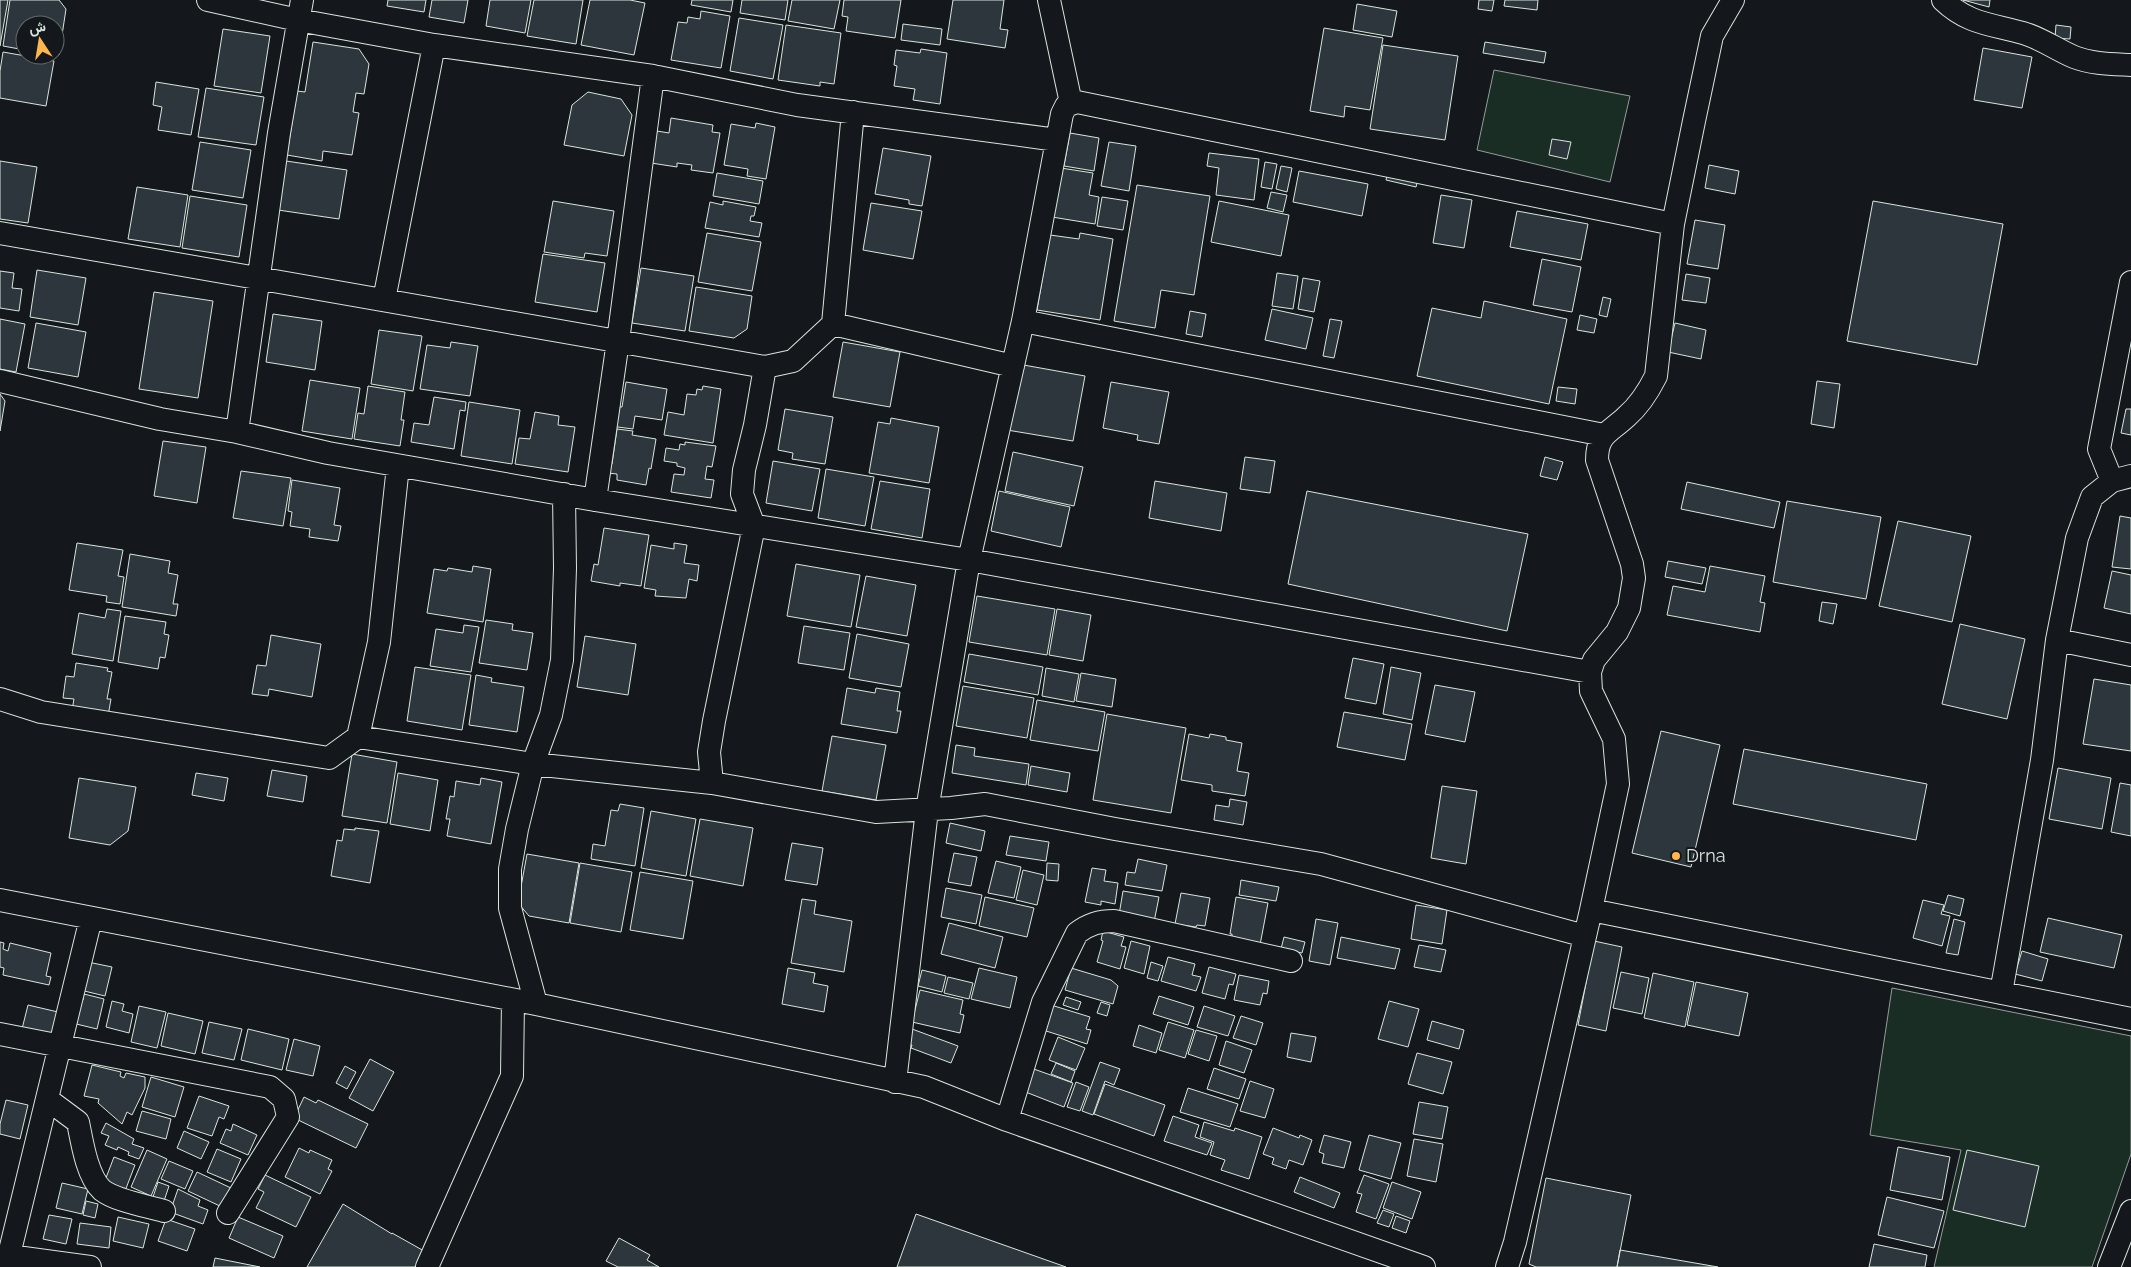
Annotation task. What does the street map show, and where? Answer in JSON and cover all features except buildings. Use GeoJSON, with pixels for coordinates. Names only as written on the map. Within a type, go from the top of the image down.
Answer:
{"type":"FeatureCollection","features":[{"type":"Feature","properties":{"kind":"street"},"geometry":{"type":"LineString","coordinates":[[208,0],[300,10],[434,45],[653,76],[797,105],[1058,140]]}},
{"type":"Feature","properties":{"kind":"street"},"geometry":{"type":"LineString","coordinates":[[1049,0],[1071,103]]}},
{"type":"Feature","properties":{"kind":"street"},"geometry":{"type":"LineString","coordinates":[[1507,1267],[1515,1242],[1618,784],[1614,739],[1591,691],[1590,672],[1594,660],[1617,632],[1629,608],[1634,578],[1632,564],[1597,460],[1597,448],[1604,435],[1626,417],[1647,394],[1656,376],[1672,224],[1712,36],[1733,0]]}},
{"type":"Feature","properties":{"kind":"street"},"geometry":{"type":"LineString","coordinates":[[1943,0],[1960,14],[1974,21],[2023,33],[2076,58],[2109,64],[2131,65]]}},
{"type":"Feature","properties":{"kind":"street"},"geometry":{"type":"LineString","coordinates":[[237,432],[279,133],[300,10]]}},
{"type":"Feature","properties":{"kind":"street"},"geometry":{"type":"LineString","coordinates":[[384,300],[434,45]]}},
{"type":"Feature","properties":{"kind":"street"},"geometry":{"type":"LineString","coordinates":[[595,500],[653,76]]}},
{"type":"Feature","properties":{"kind":"street"},"geometry":{"type":"LineString","coordinates":[[895,1082],[927,810],[969,560],[1023,321],[1062,114],[1066,106],[1071,103],[1087,104],[1672,224]]}},
{"type":"Feature","properties":{"kind":"street"},"geometry":{"type":"LineString","coordinates":[[0,233],[765,367],[793,361],[833,324],[854,112]]}},
{"type":"Feature","properties":{"kind":"street"},"geometry":{"type":"LineString","coordinates":[[2001,993],[2042,760],[2057,640],[2077,538],[2092,497],[2121,479],[2100,449],[2131,282]]}},
{"type":"Feature","properties":{"kind":"street"},"geometry":{"type":"LineString","coordinates":[[1023,321],[1604,435]]}},
{"type":"Feature","properties":{"kind":"street"},"geometry":{"type":"LineString","coordinates":[[833,324],[1013,366]]}},
{"type":"Feature","properties":{"kind":"street"},"geometry":{"type":"LineString","coordinates":[[712,783],[709,752],[714,721],[754,526],[742,494],[744,470],[755,425],[765,367]]}},
{"type":"Feature","properties":{"kind":"street"},"geometry":{"type":"LineString","coordinates":[[0,381],[160,419],[237,432],[328,453],[398,466],[595,500],[969,560],[1590,672]]}},
{"type":"Feature","properties":{"kind":"street"},"geometry":{"type":"LineString","coordinates":[[0,699],[41,712],[329,758],[358,737],[379,642],[398,466]]}},
{"type":"Feature","properties":{"kind":"street"},"geometry":{"type":"LineString","coordinates":[[536,1004],[510,908],[510,869],[517,829],[533,764],[551,715],[562,660],[565,568],[564,494]]}},
{"type":"Feature","properties":{"kind":"street"},"geometry":{"type":"LineString","coordinates":[[2057,640],[2131,655]]}},
{"type":"Feature","properties":{"kind":"street"},"geometry":{"type":"LineString","coordinates":[[358,737],[533,764],[712,783],[876,812],[927,810],[984,804],[1115,829],[1321,864],[1585,936]]}},
{"type":"Feature","properties":{"kind":"street"},"geometry":{"type":"LineString","coordinates":[[0,900],[536,1004],[924,1088],[1007,1120],[1424,1267]]}},
{"type":"Feature","properties":{"kind":"street"},"geometry":{"type":"LineString","coordinates":[[1591,910],[2131,1019]]}},
{"type":"Feature","properties":{"kind":"street"},"geometry":{"type":"LineString","coordinates":[[90,1267],[6,1261],[61,1046],[91,918]]}},
{"type":"Feature","properties":{"kind":"street"},"geometry":{"type":"LineString","coordinates":[[1007,1120],[1043,1002],[1077,933],[1086,926],[1099,921],[1114,921],[1291,961]]}},
{"type":"Feature","properties":{"kind":"street"},"geometry":{"type":"LineString","coordinates":[[433,1265],[512,1076],[513,1000]]}},
{"type":"Feature","properties":{"kind":"street"},"geometry":{"type":"LineString","coordinates":[[0,1034],[270,1087],[284,1098],[288,1118],[228,1213]]}},
{"type":"Feature","properties":{"kind":"street"},"geometry":{"type":"LineString","coordinates":[[47,1099],[78,1122],[87,1164],[101,1189],[113,1196],[164,1211]]}},
{"type":"Feature","properties":{"kind":"street"},"geometry":{"type":"LineString","coordinates":[[2109,1267],[2131,1212]]}},
{"type":"Feature","properties":{"kind":"green space"},"geometry":{"type":"Polygon","coordinates":[[[1494,70],[1630,96],[1610,182],[1477,150],[1494,70]]]}},
{"type":"Feature","properties":{"kind":"green space"},"geometry":{"type":"Polygon","coordinates":[[[1892,988],[2131,1036],[2131,1154],[2092,1267],[1934,1267],[1961,1150],[1870,1135],[1892,988]]]}},
{"type":"Feature","properties":{"kind":"place","name":"Drna"},"geometry":{"type":"Point","coordinates":[1676,856]}}]}
